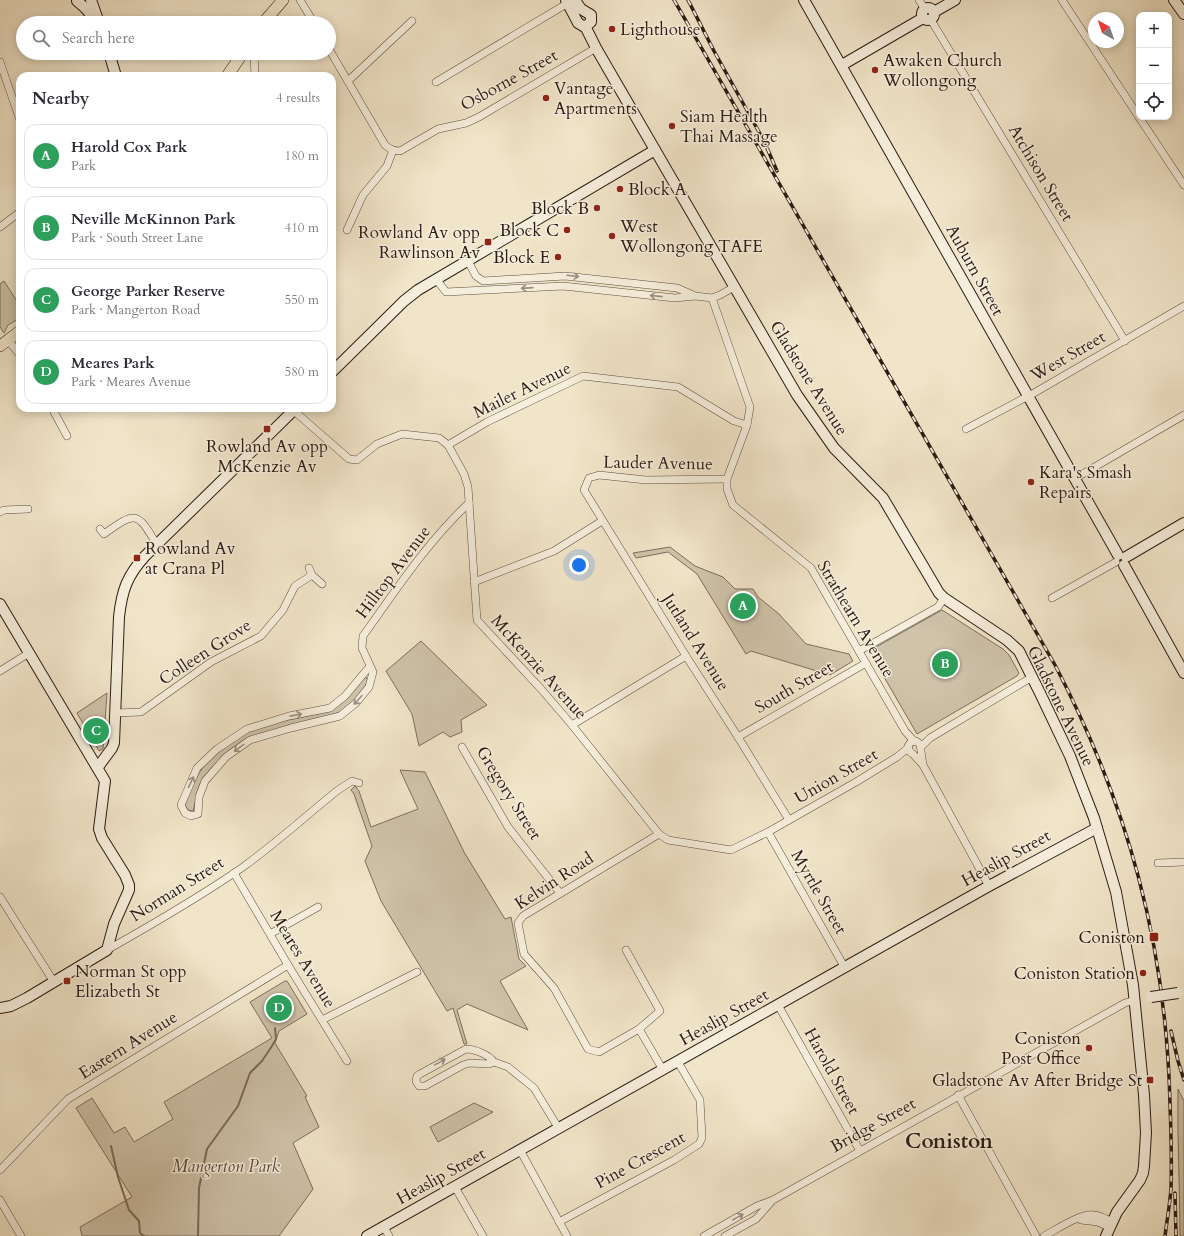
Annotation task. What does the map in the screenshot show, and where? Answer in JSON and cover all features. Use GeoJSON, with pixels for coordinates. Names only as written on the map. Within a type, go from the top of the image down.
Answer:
{"type":"FeatureCollection","features":[{"type":"Feature","properties":{"kind":"main road"},"geometry":{"type":"LineString","coordinates":[[269,16],[283,0]]}},
{"type":"Feature","properties":{"kind":"main road"},"geometry":{"type":"LineString","coordinates":[[230,72],[238,60]]}},
{"type":"Feature","properties":{"kind":"main road"},"geometry":{"type":"LineString","coordinates":[[4,343],[16,334]]}},
{"type":"Feature","properties":{"kind":"street"},"geometry":{"type":"LineString","coordinates":[[78,0],[92,16]]}},
{"type":"Feature","properties":{"kind":"street"},"geometry":{"type":"LineString","coordinates":[[91,0],[97,16]]}},
{"type":"Feature","properties":{"kind":"street"},"geometry":{"type":"LineString","coordinates":[[300,0],[310,16]]}},
{"type":"Feature","properties":{"kind":"street","name":"Auburn Street"},"geometry":{"type":"LineString","coordinates":[[804,0],[1029,396],[1074,479],[1184,673]]}},
{"type":"Feature","properties":{"kind":"street","name":"Atchison Street"},"geometry":{"type":"LineString","coordinates":[[919,0],[1125,341]]}},
{"type":"Feature","properties":{"kind":"street"},"geometry":{"type":"LineString","coordinates":[[842,65],[955,0]]}},
{"type":"Feature","properties":{"kind":"street"},"geometry":{"type":"LineString","coordinates":[[1062,0],[1136,112]]}},
{"type":"Feature","properties":{"kind":"street"},"geometry":{"type":"LineString","coordinates":[[1174,0],[1184,14]]}},
{"type":"Feature","properties":{"kind":"street"},"geometry":{"type":"LineString","coordinates":[[436,82],[571,1]]}},
{"type":"Feature","properties":{"kind":"street","name":"Gladstone Avenue"},"geometry":{"type":"LineString","coordinates":[[571,1],[582,19],[596,48],[797,395],[834,448],[883,498],[934,586],[944,598],[1012,643],[1019,651],[1070,756],[1097,828],[1116,892],[1135,1000],[1144,1095],[1146,1133],[1144,1173],[1109,1228]]}},
{"type":"Feature","properties":{"kind":"street"},"geometry":{"type":"LineString","coordinates":[[348,81],[412,21]]}},
{"type":"Feature","properties":{"kind":"street","name":"Osborne Street"},"geometry":{"type":"LineString","coordinates":[[393,150],[400,151],[438,129],[466,123],[479,117],[596,48]]}},
{"type":"Feature","properties":{"kind":"street"},"geometry":{"type":"LineString","coordinates":[[106,60],[110,72]]}},
{"type":"Feature","properties":{"kind":"street"},"geometry":{"type":"LineString","coordinates":[[111,60],[115,72]]}},
{"type":"Feature","properties":{"kind":"street"},"geometry":{"type":"LineString","coordinates":[[254,60],[255,72]]}},
{"type":"Feature","properties":{"kind":"street"},"geometry":{"type":"LineString","coordinates":[[336,60],[385,145],[393,150],[388,166],[363,195],[347,230]]}},
{"type":"Feature","properties":{"kind":"street"},"geometry":{"type":"LineString","coordinates":[[0,62],[16,108]]}},
{"type":"Feature","properties":{"kind":"street"},"geometry":{"type":"LineString","coordinates":[[1141,120],[1184,185]]}},
{"type":"Feature","properties":{"kind":"street"},"geometry":{"type":"LineString","coordinates":[[336,368],[404,301],[418,290],[655,150]]}},
{"type":"Feature","properties":{"kind":"street"},"geometry":{"type":"LineString","coordinates":[[0,227],[16,215]]}},
{"type":"Feature","properties":{"kind":"street"},"geometry":{"type":"LineString","coordinates":[[468,261],[476,276],[483,280],[565,276],[676,288],[695,296]]}},
{"type":"Feature","properties":{"kind":"street"},"geometry":{"type":"LineString","coordinates":[[436,279],[446,292],[562,286],[675,298],[695,296],[712,298],[734,287]]}},
{"type":"Feature","properties":{"kind":"street"},"geometry":{"type":"LineString","coordinates":[[712,298],[750,407],[747,425],[727,479]]}},
{"type":"Feature","properties":{"kind":"street","name":"West Street"},"geometry":{"type":"LineString","coordinates":[[966,429],[1029,396],[1184,306]]}},
{"type":"Feature","properties":{"kind":"street"},"geometry":{"type":"LineString","coordinates":[[4,343],[16,352]]}},
{"type":"Feature","properties":{"kind":"street","name":"Mailer Avenue"},"geometry":{"type":"LineString","coordinates":[[448,445],[487,422],[583,376],[678,387],[734,421],[747,425]]}},
{"type":"Feature","properties":{"kind":"street"},"geometry":{"type":"LineString","coordinates":[[54,412],[67,436]]}},
{"type":"Feature","properties":{"kind":"street"},"geometry":{"type":"LineString","coordinates":[[98,767],[114,743],[119,617],[124,589],[131,573],[157,544],[291,412]]}},
{"type":"Feature","properties":{"kind":"street"},"geometry":{"type":"LineString","coordinates":[[297,412],[349,459],[357,460],[377,444],[402,434],[439,438],[448,445]]}},
{"type":"Feature","properties":{"kind":"street"},"geometry":{"type":"LineString","coordinates":[[1074,479],[1184,415]]}},
{"type":"Feature","properties":{"kind":"street","name":"McKenzie Avenue"},"geometry":{"type":"LineString","coordinates":[[448,445],[464,474],[468,487],[477,620],[572,725],[659,834],[668,840],[731,850],[789,820]]}},
{"type":"Feature","properties":{"kind":"street","name":"Lauder Avenue"},"geometry":{"type":"LineString","coordinates":[[588,478],[599,475],[646,480],[727,479]]}},
{"type":"Feature","properties":{"kind":"street","name":"Jutland Avenue"},"geometry":{"type":"LineString","coordinates":[[588,478],[584,490],[602,521],[789,820]]}},
{"type":"Feature","properties":{"kind":"street","name":"Strathearn Avenue"},"geometry":{"type":"LineString","coordinates":[[727,479],[727,489],[733,505],[810,568],[914,747]]}},
{"type":"Feature","properties":{"kind":"street","name":"Hilltop Avenue"},"geometry":{"type":"LineString","coordinates":[[370,666],[345,696],[330,708],[289,716],[247,729],[217,749],[197,768],[182,805],[185,813],[191,816],[198,814],[199,797],[205,781],[226,757],[250,740],[340,716],[356,703],[369,687],[373,672],[362,648],[363,636],[415,564],[460,511],[470,503]]}},
{"type":"Feature","properties":{"kind":"street"},"geometry":{"type":"LineString","coordinates":[[0,512],[4,510],[28,509]]}},
{"type":"Feature","properties":{"kind":"street"},"geometry":{"type":"LineString","coordinates":[[100,529],[104,534],[127,518],[138,519],[144,524],[157,544]]}},
{"type":"Feature","properties":{"kind":"street"},"geometry":{"type":"LineString","coordinates":[[474,582],[554,551],[602,521]]}},
{"type":"Feature","properties":{"kind":"street"},"geometry":{"type":"LineString","coordinates":[[1052,598],[1184,523]]}},
{"type":"Feature","properties":{"kind":"street"},"geometry":{"type":"LineString","coordinates":[[308,568],[312,575],[322,584]]}},
{"type":"Feature","properties":{"kind":"street","name":"Colleen Grove"},"geometry":{"type":"LineString","coordinates":[[115,713],[141,712],[211,662],[261,636],[283,610],[295,586],[312,575]]}},
{"type":"Feature","properties":{"kind":"street"},"geometry":{"type":"LineString","coordinates":[[859,651],[938,606],[944,598]]}},
{"type":"Feature","properties":{"kind":"street"},"geometry":{"type":"LineString","coordinates":[[0,604],[105,781],[99,824],[100,834],[125,875],[129,885],[128,895],[114,924],[107,950]]}},
{"type":"Feature","properties":{"kind":"street"},"geometry":{"type":"LineString","coordinates":[[0,671],[29,653]]}},
{"type":"Feature","properties":{"kind":"street"},"geometry":{"type":"LineString","coordinates":[[572,725],[686,656]]}},
{"type":"Feature","properties":{"kind":"street","name":"South Street"},"geometry":{"type":"LineString","coordinates":[[738,737],[866,663]]}},
{"type":"Feature","properties":{"kind":"street","name":"Union Street"},"geometry":{"type":"LineString","coordinates":[[789,820],[1032,677]]}},
{"type":"Feature","properties":{"kind":"street","name":"Gregory Street"},"geometry":{"type":"LineString","coordinates":[[462,747],[508,827],[560,893]]}},
{"type":"Feature","properties":{"kind":"street"},"geometry":{"type":"LineString","coordinates":[[914,747],[989,886]]}},
{"type":"Feature","properties":{"kind":"street","name":"Norman Street"},"geometry":{"type":"LineString","coordinates":[[0,1008],[19,1003],[136,934],[234,873],[338,790],[352,781],[359,783]]}},
{"type":"Feature","properties":{"kind":"street","name":"Heaslip Street"},"geometry":{"type":"LineString","coordinates":[[367,1236],[989,886],[1097,828]]}},
{"type":"Feature","properties":{"kind":"street","name":"Myrtle Street"},"geometry":{"type":"LineString","coordinates":[[768,832],[845,968]]}},
{"type":"Feature","properties":{"kind":"street","name":"Kelvin Road"},"geometry":{"type":"LineString","coordinates":[[639,1029],[599,1052],[588,1049],[554,988],[524,954],[518,923],[523,916],[659,834]]}},
{"type":"Feature","properties":{"kind":"street"},"geometry":{"type":"LineString","coordinates":[[1158,863],[1184,862]]}},
{"type":"Feature","properties":{"kind":"street","name":"Meares Avenue"},"geometry":{"type":"LineString","coordinates":[[234,873],[347,1061]]}},
{"type":"Feature","properties":{"kind":"street"},"geometry":{"type":"LineString","coordinates":[[0,897],[54,982]]}},
{"type":"Feature","properties":{"kind":"street"},"geometry":{"type":"LineString","coordinates":[[270,934],[318,907]]}},
{"type":"Feature","properties":{"kind":"street"},"geometry":{"type":"LineString","coordinates":[[626,950],[660,1011],[639,1029],[663,1070]]}},
{"type":"Feature","properties":{"kind":"street","name":"Eastern Avenue"},"geometry":{"type":"LineString","coordinates":[[0,1170],[68,1099],[288,965]]}},
{"type":"Feature","properties":{"kind":"street"},"geometry":{"type":"LineString","coordinates":[[322,1020],[417,972]]}},
{"type":"Feature","properties":{"kind":"street","name":"Bridge Street"},"geometry":{"type":"LineString","coordinates":[[704,1236],[757,1206],[773,1200],[1125,1003],[1150,997],[1181,993]]}},
{"type":"Feature","properties":{"kind":"street","name":"Harold Street"},"geometry":{"type":"LineString","coordinates":[[778,1005],[860,1150]]}},
{"type":"Feature","properties":{"kind":"street"},"geometry":{"type":"LineString","coordinates":[[494,1062],[489,1064],[470,1063],[463,1065],[425,1086],[420,1086],[416,1081],[417,1076],[420,1074],[466,1049],[470,1049],[491,1057],[494,1062],[508,1067],[534,1088],[559,1129]]}},
{"type":"Feature","properties":{"kind":"street","name":"Pine Crescent"},"geometry":{"type":"LineString","coordinates":[[559,1222],[674,1160],[699,1144],[702,1138],[700,1100],[678,1062]]}},
{"type":"Feature","properties":{"kind":"street"},"geometry":{"type":"LineString","coordinates":[[958,1096],[1036,1236]]}},
{"type":"Feature","properties":{"kind":"street"},"geometry":{"type":"LineString","coordinates":[[520,1150],[567,1236]]}},
{"type":"Feature","properties":{"kind":"street"},"geometry":{"type":"LineString","coordinates":[[455,1187],[483,1236]]}},
{"type":"Feature","properties":{"kind":"street"},"geometry":{"type":"LineString","coordinates":[[0,1200],[21,1236]]}},
{"type":"Feature","properties":{"kind":"street","name":"Bridge Street"},"geometry":{"type":"LineString","coordinates":[[725,1236],[756,1219],[773,1200]]}},
{"type":"Feature","properties":{"kind":"street"},"geometry":{"type":"LineString","coordinates":[[1044,1236],[1073,1221],[1083,1218],[1098,1222],[1109,1228]]}},
{"type":"Feature","properties":{"kind":"street"},"geometry":{"type":"LineString","coordinates":[[384,1226],[389,1236]]}},
{"type":"Feature","properties":{"kind":"green space"},"geometry":{"type":"Polygon","coordinates":[[[4,281],[16,300],[16,320],[8,325],[4,333],[0,327],[0,284],[4,281]]]}},
{"type":"Feature","properties":{"kind":"green space"},"geometry":{"type":"Polygon","coordinates":[[[670,547],[695,566],[723,577],[735,589],[753,589],[758,597],[779,614],[806,644],[849,654],[853,661],[830,675],[751,651],[746,654],[697,574],[668,552],[636,558],[633,553],[670,547]]]}},
{"type":"Feature","properties":{"kind":"green space"},"geometry":{"type":"Polygon","coordinates":[[[942,610],[1003,649],[1009,655],[1019,673],[1017,676],[917,734],[869,651],[942,610]]]}},
{"type":"Feature","properties":{"kind":"green space"},"geometry":{"type":"Polygon","coordinates":[[[421,641],[487,705],[461,720],[462,732],[450,737],[443,732],[419,746],[412,714],[386,671],[421,641]]]}},
{"type":"Feature","properties":{"kind":"green space"},"geometry":{"type":"Polygon","coordinates":[[[365,676],[368,681],[362,692],[354,702],[344,710],[331,716],[257,735],[245,740],[227,752],[204,777],[198,789],[193,811],[188,810],[185,805],[189,792],[199,773],[209,759],[250,730],[278,722],[331,711],[345,700],[365,676]]]}},
{"type":"Feature","properties":{"kind":"green space"},"geometry":{"type":"Polygon","coordinates":[[[107,693],[103,749],[99,751],[77,713],[107,693]]]}},
{"type":"Feature","properties":{"kind":"green space"},"geometry":{"type":"Polygon","coordinates":[[[400,770],[425,772],[464,852],[505,919],[511,917],[519,959],[526,966],[500,981],[528,1030],[467,1004],[457,1010],[467,1044],[464,1044],[453,1008],[447,1011],[381,901],[365,861],[372,846],[354,794],[351,790],[355,786],[359,791],[371,827],[418,809],[400,770]]]}},
{"type":"Feature","properties":{"kind":"green space","name":"Mangerton Park"},"geometry":{"type":"Polygon","coordinates":[[[287,981],[307,1014],[279,1031],[275,1043],[307,1096],[305,1097],[319,1127],[293,1143],[313,1189],[279,1236],[82,1236],[80,1227],[132,1197],[76,1108],[92,1098],[114,1133],[125,1127],[134,1142],[173,1119],[164,1102],[272,1038],[250,1002],[287,981]]]}},
{"type":"Feature","properties":{"kind":"green space"},"geometry":{"type":"Polygon","coordinates":[[[1178,1089],[1184,1101],[1184,1236],[1180,1236],[1178,1089]]]}},
{"type":"Feature","properties":{"kind":"green space"},"geometry":{"type":"Polygon","coordinates":[[[474,1103],[493,1112],[438,1142],[430,1127],[474,1103]]]}},
{"type":"Feature","properties":{"kind":"waterway"},"geometry":{"type":"LineString","coordinates":[[198,1236],[199,1188],[207,1149],[238,1106],[250,1073],[262,1061],[276,1039],[275,1028]]}},
{"type":"Feature","properties":{"kind":"waterway"},"geometry":{"type":"LineString","coordinates":[[111,1146],[118,1177],[129,1210],[139,1221],[140,1233],[144,1236]]}},
{"type":"Feature","properties":{"kind":"railway"},"geometry":{"type":"LineString","coordinates":[[674,0],[1055,665],[1081,717],[1103,770],[1122,823],[1138,877],[1151,931],[1161,987],[1167,1044],[1171,1146],[1171,1188],[1165,1236]]}},
{"type":"Feature","properties":{"kind":"railway"},"geometry":{"type":"LineString","coordinates":[[688,0],[714,51],[764,141],[777,171]]}},
{"type":"Feature","properties":{"kind":"railway"},"geometry":{"type":"LineString","coordinates":[[1171,1031],[1184,1080]]}},
{"type":"Feature","properties":{"kind":"railway"},"geometry":{"type":"LineString","coordinates":[[1175,1193],[1176,1236]]}},
{"type":"Feature","properties":{"kind":"place","name":"Lighthouse"},"geometry":{"type":"Point","coordinates":[612,29]}},
{"type":"Feature","properties":{"kind":"place","name":"Awaken Church Wollongong"},"geometry":{"type":"Point","coordinates":[875,70]}},
{"type":"Feature","properties":{"kind":"place","name":"Vantage Apartments"},"geometry":{"type":"Point","coordinates":[546,98]}},
{"type":"Feature","properties":{"kind":"place","name":"Siam Health Thai Massage"},"geometry":{"type":"Point","coordinates":[672,126]}},
{"type":"Feature","properties":{"kind":"place","name":"Block A"},"geometry":{"type":"Point","coordinates":[620,189]}},
{"type":"Feature","properties":{"kind":"place","name":"Block B"},"geometry":{"type":"Point","coordinates":[597,208]}},
{"type":"Feature","properties":{"kind":"place","name":"Block C"},"geometry":{"type":"Point","coordinates":[567,230]}},
{"type":"Feature","properties":{"kind":"place","name":"West Wollongong TAFE"},"geometry":{"type":"Point","coordinates":[612,236]}},
{"type":"Feature","properties":{"kind":"place","name":"Rowland Av opp Rawlinson Av"},"geometry":{"type":"Point","coordinates":[488,242]}},
{"type":"Feature","properties":{"kind":"place","name":"Block E"},"geometry":{"type":"Point","coordinates":[558,257]}},
{"type":"Feature","properties":{"kind":"place","name":"Rowland Av opp McKenzie Av"},"geometry":{"type":"Point","coordinates":[267,429]}},
{"type":"Feature","properties":{"kind":"place","name":"Kara's Smash Repairs"},"geometry":{"type":"Point","coordinates":[1031,482]}},
{"type":"Feature","properties":{"kind":"place","name":"Rowland Av at Crana Pl"},"geometry":{"type":"Point","coordinates":[137,558]}},
{"type":"Feature","properties":{"kind":"place","name":"Harold Cox Park"},"geometry":{"type":"Point","coordinates":[743,606]}},
{"type":"Feature","properties":{"kind":"place","name":"Neville McKinnon Park"},"geometry":{"type":"Point","coordinates":[945,664]}},
{"type":"Feature","properties":{"kind":"place","name":"George Parker Reserve"},"geometry":{"type":"Point","coordinates":[96,731]}},
{"type":"Feature","properties":{"kind":"place","name":"Coniston"},"geometry":{"type":"Point","coordinates":[1154,937]}},
{"type":"Feature","properties":{"kind":"place","name":"Coniston Station"},"geometry":{"type":"Point","coordinates":[1143,973]}},
{"type":"Feature","properties":{"kind":"place","name":"Norman St opp Elizabeth St"},"geometry":{"type":"Point","coordinates":[67,981]}},
{"type":"Feature","properties":{"kind":"place","name":"Meares Park"},"geometry":{"type":"Point","coordinates":[279,1008]}},
{"type":"Feature","properties":{"kind":"place","name":"Coniston Post Office"},"geometry":{"type":"Point","coordinates":[1089,1048]}},
{"type":"Feature","properties":{"kind":"place","name":"Gladstone Av After Bridge St"},"geometry":{"type":"Point","coordinates":[1150,1080]}},
{"type":"Feature","properties":{"kind":"district","name":"Coniston"},"geometry":{"type":"Point","coordinates":[949,1141]}}]}
